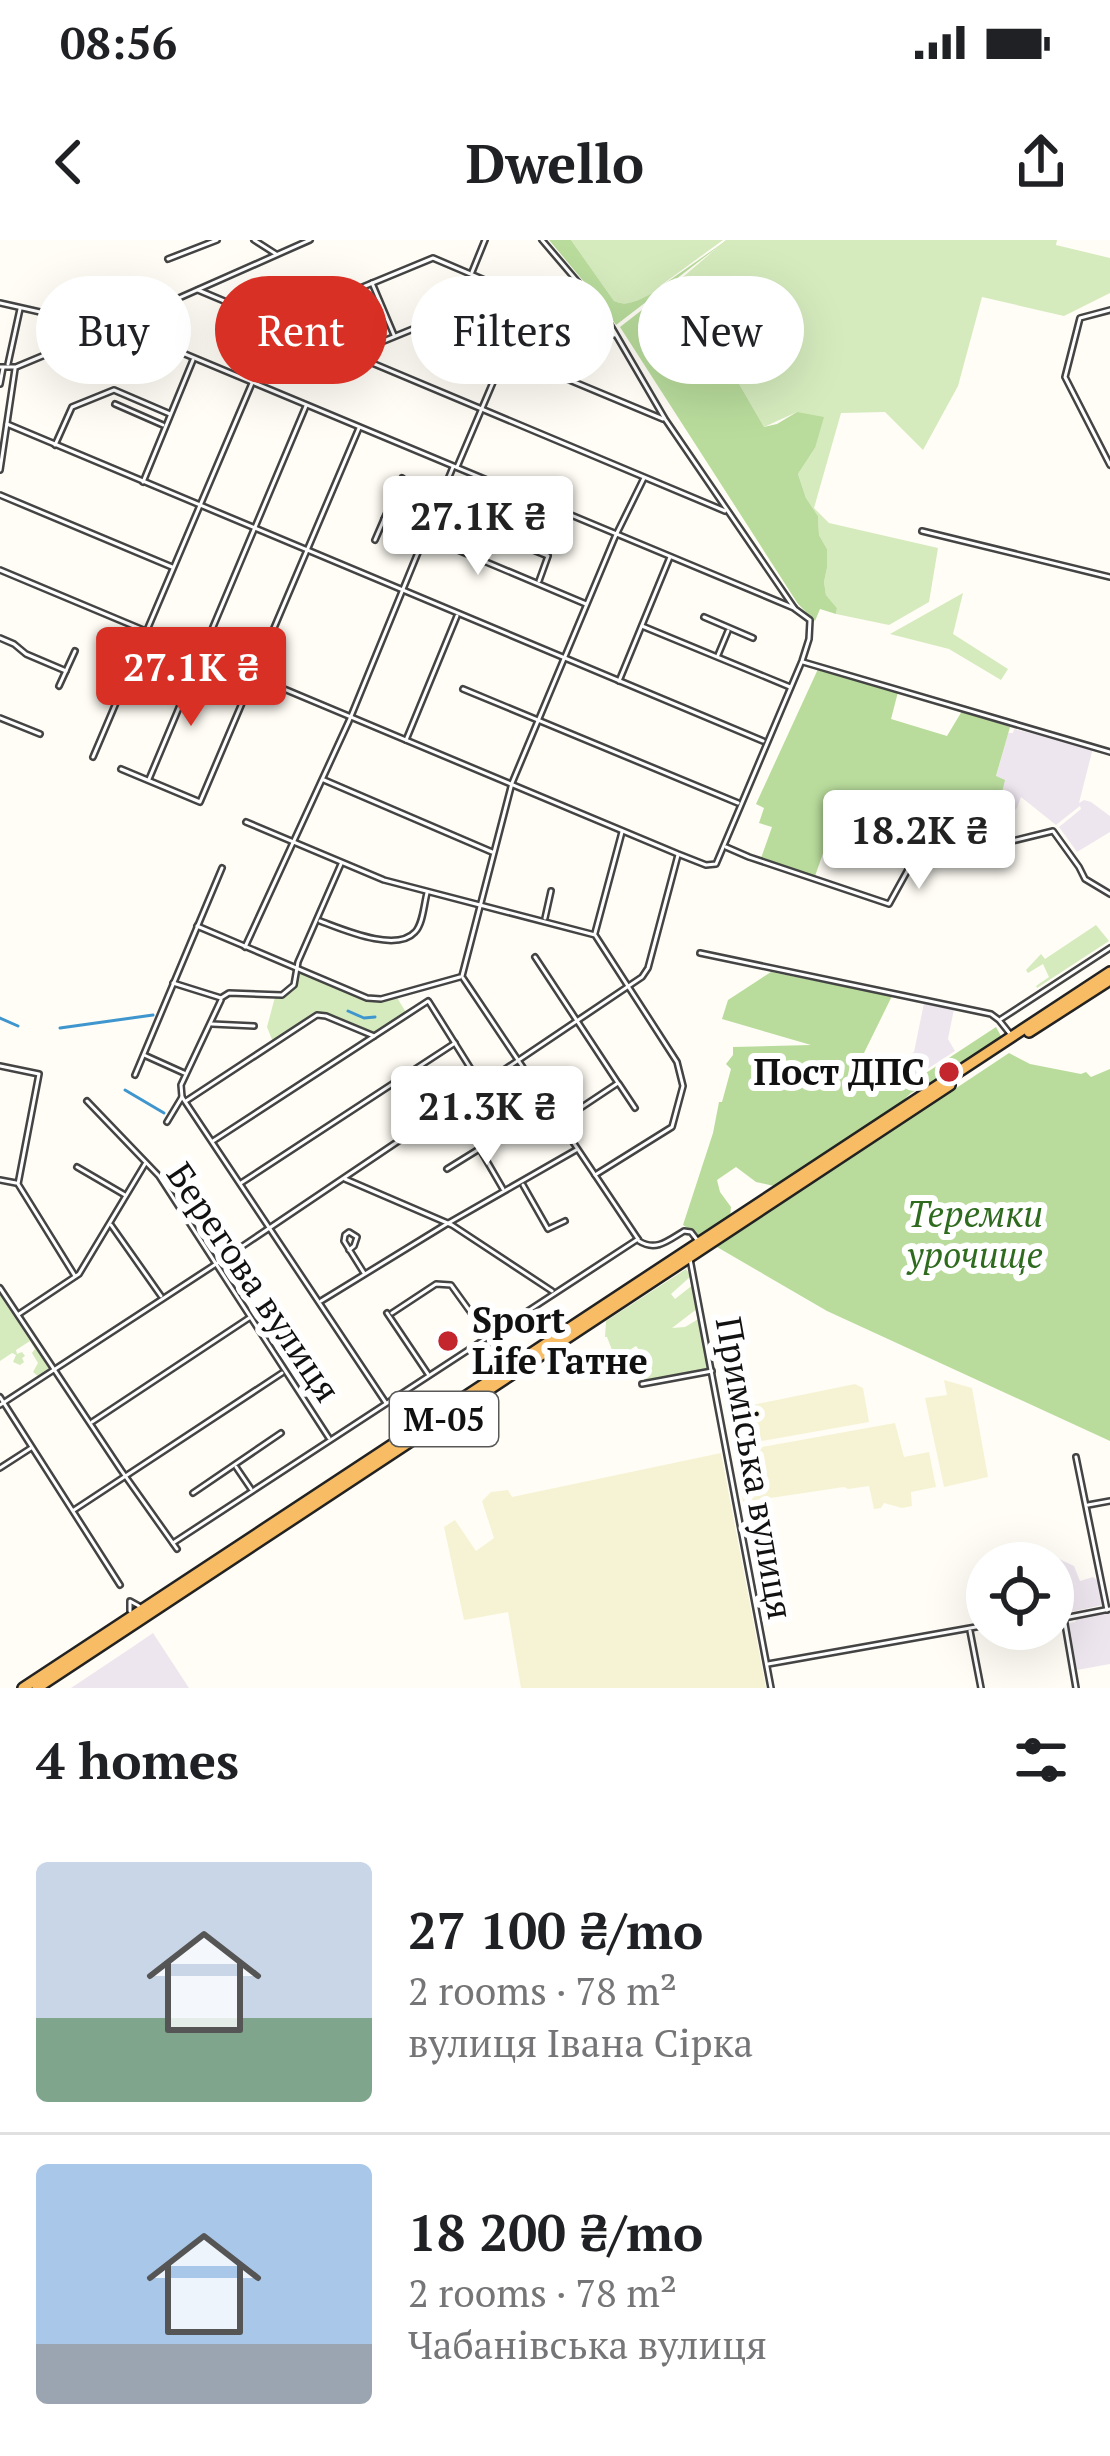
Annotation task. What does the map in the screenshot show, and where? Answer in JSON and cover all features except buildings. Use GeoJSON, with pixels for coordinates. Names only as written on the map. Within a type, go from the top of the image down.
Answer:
{"type":"FeatureCollection","features":[{"type":"Feature","properties":{"kind":"highway","name":"М-05"},"geometry":{"type":"LineString","coordinates":[[23,1688],[689,1258],[707,1240],[1110,976]]}},
{"type":"Feature","properties":{"kind":"highway","name":"М-05"},"geometry":{"type":"LineString","coordinates":[[37,1688],[510,1367],[1110,976]]}},
{"type":"Feature","properties":{"kind":"street"},"geometry":{"type":"LineString","coordinates":[[168,260],[217,240]]}},
{"type":"Feature","properties":{"kind":"street"},"geometry":{"type":"LineString","coordinates":[[254,240],[276,254]]}},
{"type":"Feature","properties":{"kind":"street"},"geometry":{"type":"LineString","coordinates":[[191,293],[310,240]]}},
{"type":"Feature","properties":{"kind":"street"},"geometry":{"type":"LineString","coordinates":[[471,274],[485,240]]}},
{"type":"Feature","properties":{"kind":"street"},"geometry":{"type":"LineString","coordinates":[[543,241],[601,309],[665,419],[795,608]]}},
{"type":"Feature","properties":{"kind":"street"},"geometry":{"type":"LineString","coordinates":[[387,277],[433,257],[476,276]]}},
{"type":"Feature","properties":{"kind":"street"},"geometry":{"type":"LineString","coordinates":[[198,290],[215,297]]}},
{"type":"Feature","properties":{"kind":"street"},"geometry":{"type":"LineString","coordinates":[[0,303],[36,311]]}},
{"type":"Feature","properties":{"kind":"street"},"geometry":{"type":"LineString","coordinates":[[1,384],[20,307]]}},
{"type":"Feature","properties":{"kind":"street"},"geometry":{"type":"LineString","coordinates":[[1110,310],[1080,318],[1065,380],[1110,465]]}},
{"type":"Feature","properties":{"kind":"street"},"geometry":{"type":"LineString","coordinates":[[387,320],[394,337]]}},
{"type":"Feature","properties":{"kind":"street"},"geometry":{"type":"LineString","coordinates":[[387,340],[411,330]]}},
{"type":"Feature","properties":{"kind":"street"},"geometry":{"type":"LineString","coordinates":[[191,357],[215,367]]}},
{"type":"Feature","properties":{"kind":"street"},"geometry":{"type":"LineString","coordinates":[[142,482],[194,358]]}},
{"type":"Feature","properties":{"kind":"street"},"geometry":{"type":"LineString","coordinates":[[4,366],[16,367],[36,359]]}},
{"type":"Feature","properties":{"kind":"street"},"geometry":{"type":"LineString","coordinates":[[0,470],[16,367]]}},
{"type":"Feature","properties":{"kind":"street"},"geometry":{"type":"LineString","coordinates":[[387,369],[727,512]]}},
{"type":"Feature","properties":{"kind":"street"},"geometry":{"type":"LineString","coordinates":[[93,757],[252,384]]}},
{"type":"Feature","properties":{"kind":"street"},"geometry":{"type":"LineString","coordinates":[[0,570],[678,854],[706,865],[716,863],[802,662],[811,623],[806,615],[258,384]]}},
{"type":"Feature","properties":{"kind":"street"},"geometry":{"type":"LineString","coordinates":[[245,947],[351,716],[492,384]]}},
{"type":"Feature","properties":{"kind":"street"},"geometry":{"type":"LineString","coordinates":[[581,384],[665,419]]}},
{"type":"Feature","properties":{"kind":"street"},"geometry":{"type":"LineString","coordinates":[[55,445],[72,407],[114,390],[170,414]]}},
{"type":"Feature","properties":{"kind":"street"},"geometry":{"type":"LineString","coordinates":[[115,404],[164,426]]}},
{"type":"Feature","properties":{"kind":"street"},"geometry":{"type":"LineString","coordinates":[[148,780],[306,405]]}},
{"type":"Feature","properties":{"kind":"street"},"geometry":{"type":"LineString","coordinates":[[7,424],[766,742]]}},
{"type":"Feature","properties":{"kind":"street"},"geometry":{"type":"LineString","coordinates":[[121,769],[200,802],[360,426]]}},
{"type":"Feature","properties":{"kind":"street"},"geometry":{"type":"LineString","coordinates":[[644,476],[512,783],[462,976],[638,1239],[656,1246],[684,1231],[707,1240]]}},
{"type":"Feature","properties":{"kind":"street"},"geometry":{"type":"LineString","coordinates":[[375,541],[402,478]]}},
{"type":"Feature","properties":{"kind":"street"},"geometry":{"type":"LineString","coordinates":[[0,495],[173,568]]}},
{"type":"Feature","properties":{"kind":"street"},"geometry":{"type":"LineString","coordinates":[[384,519],[586,604]]}},
{"type":"Feature","properties":{"kind":"street"},"geometry":{"type":"LineString","coordinates":[[474,555],[485,529]]}},
{"type":"Feature","properties":{"kind":"street"},"geometry":{"type":"LineString","coordinates":[[922,531],[1110,577]]}},
{"type":"Feature","properties":{"kind":"street"},"geometry":{"type":"LineString","coordinates":[[516,543],[548,556],[538,583]]}},
{"type":"Feature","properties":{"kind":"street"},"geometry":{"type":"LineString","coordinates":[[619,681],[671,556]]}},
{"type":"Feature","properties":{"kind":"street"},"geometry":{"type":"LineString","coordinates":[[406,740],[458,614]]}},
{"type":"Feature","properties":{"kind":"street"},"geometry":{"type":"LineString","coordinates":[[704,617],[753,638]]}},
{"type":"Feature","properties":{"kind":"street"},"geometry":{"type":"LineString","coordinates":[[642,626],[790,688]]}},
{"type":"Feature","properties":{"kind":"street"},"geometry":{"type":"LineString","coordinates":[[717,657],[729,628]]}},
{"type":"Feature","properties":{"kind":"street"},"geometry":{"type":"LineString","coordinates":[[0,638],[66,671]]}},
{"type":"Feature","properties":{"kind":"street"},"geometry":{"type":"LineString","coordinates":[[59,686],[75,651]]}},
{"type":"Feature","properties":{"kind":"street"},"geometry":{"type":"LineString","coordinates":[[802,662],[1110,752]]}},
{"type":"Feature","properties":{"kind":"street"},"geometry":{"type":"LineString","coordinates":[[463,688],[740,804]]}},
{"type":"Feature","properties":{"kind":"street"},"geometry":{"type":"LineString","coordinates":[[0,718],[40,734]]}},
{"type":"Feature","properties":{"kind":"street"},"geometry":{"type":"LineString","coordinates":[[323,779],[494,852]]}},
{"type":"Feature","properties":{"kind":"street"},"geometry":{"type":"LineString","coordinates":[[246,822],[384,880],[595,935],[677,1062],[683,1086],[671,1127],[595,1175]]}},
{"type":"Feature","properties":{"kind":"street"},"geometry":{"type":"LineString","coordinates":[[595,935],[622,830]]}},
{"type":"Feature","properties":{"kind":"street"},"geometry":{"type":"LineString","coordinates":[[724,846],[889,904],[910,866],[1054,831],[1085,879],[1110,894]]}},
{"type":"Feature","properties":{"kind":"street"},"geometry":{"type":"LineString","coordinates":[[120,1585],[1,1401],[216,1264],[642,977],[678,854]]}},
{"type":"Feature","properties":{"kind":"street"},"geometry":{"type":"LineString","coordinates":[[342,863],[289,992],[229,993],[221,998],[180,1088],[386,1405]]}},
{"type":"Feature","properties":{"kind":"street"},"geometry":{"type":"LineString","coordinates":[[135,1075],[222,868]]}},
{"type":"Feature","properties":{"kind":"street"},"geometry":{"type":"LineString","coordinates":[[544,922],[551,891]]}},
{"type":"Feature","properties":{"kind":"street"},"geometry":{"type":"LineString","coordinates":[[317,920],[374,939],[409,936],[417,929],[428,892]]}},
{"type":"Feature","properties":{"kind":"street"},"geometry":{"type":"LineString","coordinates":[[197,926],[375,999],[462,976]]}},
{"type":"Feature","properties":{"kind":"street"},"geometry":{"type":"LineString","coordinates":[[999,1020],[1110,948]]}},
{"type":"Feature","properties":{"kind":"street"},"geometry":{"type":"LineString","coordinates":[[700,953],[991,1014],[1012,1036]]}},
{"type":"Feature","properties":{"kind":"street"},"geometry":{"type":"LineString","coordinates":[[536,958],[635,1108]]}},
{"type":"Feature","properties":{"kind":"street"},"geometry":{"type":"LineString","coordinates":[[173,982],[221,998]]}},
{"type":"Feature","properties":{"kind":"street"},"geometry":{"type":"LineString","coordinates":[[431,985],[428,1001],[482,1085]]}},
{"type":"Feature","properties":{"kind":"street"},"geometry":{"type":"LineString","coordinates":[[213,1141],[428,1001]]}},
{"type":"Feature","properties":{"kind":"street"},"geometry":{"type":"LineString","coordinates":[[167,1122],[184,1099],[316,1016],[376,1036]]}},
{"type":"Feature","properties":{"kind":"street"},"geometry":{"type":"LineString","coordinates":[[210,1024],[254,1026]]}},
{"type":"Feature","properties":{"kind":"street"},"geometry":{"type":"LineString","coordinates":[[239,1184],[455,1043]]}},
{"type":"Feature","properties":{"kind":"street"},"geometry":{"type":"LineString","coordinates":[[144,1055],[186,1074]]}},
{"type":"Feature","properties":{"kind":"street"},"geometry":{"type":"LineString","coordinates":[[0,1066],[39,1074],[18,1184],[75,1276]]}},
{"type":"Feature","properties":{"kind":"street"},"geometry":{"type":"LineString","coordinates":[[560,1122],[618,1083]]}},
{"type":"Feature","properties":{"kind":"street","name":"Берегова вулиця"},"geometry":{"type":"LineString","coordinates":[[87,1101],[159,1176],[329,1439]]}},
{"type":"Feature","properties":{"kind":"street"},"geometry":{"type":"LineString","coordinates":[[447,1169],[505,1133]]}},
{"type":"Feature","properties":{"kind":"street"},"geometry":{"type":"LineString","coordinates":[[480,1149],[505,1192]]}},
{"type":"Feature","properties":{"kind":"street"},"geometry":{"type":"LineString","coordinates":[[318,1303],[577,1150]]}},
{"type":"Feature","properties":{"kind":"street"},"geometry":{"type":"LineString","coordinates":[[18,1316],[75,1276],[146,1163]]}},
{"type":"Feature","properties":{"kind":"street"},"geometry":{"type":"LineString","coordinates":[[77,1167],[126,1196]]}},
{"type":"Feature","properties":{"kind":"street"},"geometry":{"type":"LineString","coordinates":[[343,1178],[449,1223],[555,1293]]}},
{"type":"Feature","properties":{"kind":"street"},"geometry":{"type":"LineString","coordinates":[[0,1180],[18,1184]]}},
{"type":"Feature","properties":{"kind":"street"},"geometry":{"type":"LineString","coordinates":[[521,1182],[548,1229],[565,1221]]}},
{"type":"Feature","properties":{"kind":"street"},"geometry":{"type":"LineString","coordinates":[[110,1223],[163,1299]]}},
{"type":"Feature","properties":{"kind":"street"},"geometry":{"type":"LineString","coordinates":[[0,1288],[175,1546],[329,1439],[638,1239]]}},
{"type":"Feature","properties":{"kind":"street"},"geometry":{"type":"LineString","coordinates":[[349,1250],[364,1274]]}},
{"type":"Feature","properties":{"kind":"street","name":"Приміська вулиця"},"geometry":{"type":"LineString","coordinates":[[689,1258],[771,1688]]}},
{"type":"Feature","properties":{"kind":"street"},"geometry":{"type":"LineString","coordinates":[[429,1375],[389,1313],[436,1284],[451,1285],[510,1367]]}},
{"type":"Feature","properties":{"kind":"street"},"geometry":{"type":"LineString","coordinates":[[90,1424],[250,1317]]}},
{"type":"Feature","properties":{"kind":"street"},"geometry":{"type":"LineString","coordinates":[[74,1510],[285,1371]]}},
{"type":"Feature","properties":{"kind":"street"},"geometry":{"type":"LineString","coordinates":[[643,1384],[712,1371]]}},
{"type":"Feature","properties":{"kind":"street"},"geometry":{"type":"LineString","coordinates":[[193,1493],[281,1433]]}},
{"type":"Feature","properties":{"kind":"street"},"geometry":{"type":"LineString","coordinates":[[0,1468],[33,1447]]}},
{"type":"Feature","properties":{"kind":"street"},"geometry":{"type":"LineString","coordinates":[[1074,1616],[1108,1610],[1076,1457]]}},
{"type":"Feature","properties":{"kind":"street"},"geometry":{"type":"LineString","coordinates":[[235,1466],[253,1492]]}},
{"type":"Feature","properties":{"kind":"street"},"geometry":{"type":"LineString","coordinates":[[1086,1505],[1110,1501]]}},
{"type":"Feature","properties":{"kind":"street"},"geometry":{"type":"LineString","coordinates":[[767,1665],[966,1629]]}},
{"type":"Feature","properties":{"kind":"street"},"geometry":{"type":"LineString","coordinates":[[973,1650],[981,1688]]}},
{"type":"Feature","properties":{"kind":"street"},"geometry":{"type":"LineString","coordinates":[[1069,1650],[1076,1688]]}},
{"type":"Feature","properties":{"kind":"shaded area"},"geometry":{"type":"Polygon","coordinates":[[[1014,729],[1093,748],[1079,803],[1091,802],[1110,816],[1110,832],[1077,852],[1059,827],[1080,806],[1056,825],[1021,797],[1011,813],[997,813],[996,777],[1008,733],[1014,729]]]}},
{"type":"Feature","properties":{"kind":"shaded area"},"geometry":{"type":"Polygon","coordinates":[[[924,1003],[954,1009],[948,1039],[955,1051],[900,1087],[886,1066],[914,1052],[924,1003]]]}},
{"type":"Feature","properties":{"kind":"shaded area"},"geometry":{"type":"Polygon","coordinates":[[[944,1380],[972,1388],[988,1477],[944,1487],[925,1398],[947,1395],[944,1380]]]}},
{"type":"Feature","properties":{"kind":"shaded area"},"geometry":{"type":"Polygon","coordinates":[[[855,1384],[863,1388],[869,1422],[733,1446],[727,1410],[855,1384]]]}},
{"type":"Feature","properties":{"kind":"shaded area"},"geometry":{"type":"Polygon","coordinates":[[[895,1423],[904,1457],[929,1452],[936,1487],[911,1492],[912,1506],[884,1503],[874,1509],[869,1486],[743,1502],[735,1452],[895,1423]]]}},
{"type":"Feature","properties":{"kind":"shaded area"},"geometry":{"type":"Polygon","coordinates":[[[721,1453],[766,1688],[521,1688],[508,1612],[464,1620],[444,1527],[455,1520],[476,1551],[494,1538],[482,1501],[491,1492],[508,1490],[512,1497],[721,1453]]]}},
{"type":"Feature","properties":{"kind":"shaded area"},"geometry":{"type":"Polygon","coordinates":[[[1074,1566],[1080,1581],[1093,1577],[1098,1581],[1103,1605],[1074,1611],[1074,1566]]]}},
{"type":"Feature","properties":{"kind":"shaded area"},"geometry":{"type":"Polygon","coordinates":[[[1110,1612],[1110,1664],[1077,1670],[1076,1619],[1110,1612]]]}},
{"type":"Feature","properties":{"kind":"shaded area"},"geometry":{"type":"Polygon","coordinates":[[[153,1633],[189,1688],[71,1688],[134,1646],[153,1633]]]}},
{"type":"Feature","properties":{"kind":"green space"},"geometry":{"type":"Polygon","coordinates":[[[549,240],[571,240],[596,276],[579,276],[549,240]]]}},
{"type":"Feature","properties":{"kind":"green space"},"geometry":{"type":"Polygon","coordinates":[[[571,240],[723,240],[674,276],[638,276],[638,300],[614,301],[614,276],[596,276],[571,240]]]}},
{"type":"Feature","properties":{"kind":"green space"},"geometry":{"type":"Polygon","coordinates":[[[726,240],[1057,240],[1056,245],[1110,258],[1110,293],[1064,316],[982,297],[958,386],[923,450],[885,412],[841,413],[814,508],[829,523],[938,548],[929,602],[889,625],[836,614],[824,582],[827,549],[798,474],[815,448],[797,412],[764,427],[739,384],[804,384],[804,276],[684,276],[726,240]]]}},
{"type":"Feature","properties":{"kind":"green space"},"geometry":{"type":"Polygon","coordinates":[[[638,300],[638,308],[616,325],[614,301],[638,300]]]}},
{"type":"Feature","properties":{"kind":"green space"},"geometry":{"type":"Polygon","coordinates":[[[638,313],[638,355],[620,327],[638,313]]]}},
{"type":"Feature","properties":{"kind":"green space"},"geometry":{"type":"Polygon","coordinates":[[[657,384],[739,384],[764,427],[797,412],[824,417],[815,448],[798,474],[827,549],[824,582],[836,614],[820,609],[815,621],[798,604],[657,384]]]}},
{"type":"Feature","properties":{"kind":"green space"},"geometry":{"type":"Polygon","coordinates":[[[963,593],[953,634],[1008,669],[1001,680],[949,649],[890,634],[963,593]]]}},
{"type":"Feature","properties":{"kind":"green space"},"geometry":{"type":"Polygon","coordinates":[[[818,669],[898,692],[891,719],[947,736],[962,711],[1010,727],[996,776],[1005,780],[997,813],[911,833],[903,854],[875,849],[873,858],[846,852],[848,843],[828,839],[814,879],[760,861],[772,827],[759,823],[764,808],[756,804],[818,669]]]}},
{"type":"Feature","properties":{"kind":"green space"},"geometry":{"type":"Polygon","coordinates":[[[1096,925],[1109,941],[1037,988],[1049,977],[1043,964],[1026,970],[1041,954],[1045,959],[1096,925]]]}},
{"type":"Feature","properties":{"kind":"green space"},"geometry":{"type":"Polygon","coordinates":[[[301,972],[359,996],[396,996],[407,1014],[376,1034],[321,1013],[273,1042],[267,1027],[275,997],[290,993],[301,972]]]}},
{"type":"Feature","properties":{"kind":"green space","name":"Теремки урочище"},"geometry":{"type":"Polygon","coordinates":[[[771,972],[892,996],[863,1055],[884,1066],[900,1090],[996,1027],[1002,1038],[961,1065],[956,1063],[774,1186],[756,1182],[736,1167],[717,1180],[731,1207],[730,1217],[699,1236],[683,1225],[722,1102],[733,1047],[811,1045],[722,1019],[728,1000],[771,972]]]}},
{"type":"Feature","properties":{"kind":"green space","name":"Теремки урочище"},"geometry":{"type":"Polygon","coordinates":[[[1009,1053],[1030,1064],[1086,1072],[1091,1077],[1110,1069],[1110,1441],[827,1311],[717,1247],[1009,1053]]]}},
{"type":"Feature","properties":{"kind":"green space"},"geometry":{"type":"Polygon","coordinates":[[[686,1269],[691,1276],[671,1294],[675,1299],[694,1284],[698,1308],[672,1328],[700,1318],[708,1370],[644,1381],[636,1346],[586,1378],[579,1376],[617,1356],[605,1337],[606,1321],[686,1269]]]}},
{"type":"Feature","properties":{"kind":"green space"},"geometry":{"type":"Polygon","coordinates":[[[0,1291],[50,1367],[39,1377],[33,1372],[38,1363],[30,1341],[16,1350],[25,1356],[20,1365],[13,1362],[16,1355],[12,1353],[0,1361],[0,1291]]]}},
{"type":"Feature","properties":{"kind":"waterway"},"geometry":{"type":"LineString","coordinates":[[348,1011],[375,1017]]}},
{"type":"Feature","properties":{"kind":"waterway"},"geometry":{"type":"LineString","coordinates":[[60,1028],[153,1015]]}},
{"type":"Feature","properties":{"kind":"waterway"},"geometry":{"type":"LineString","coordinates":[[0,1018],[18,1026]]}},
{"type":"Feature","properties":{"kind":"waterway"},"geometry":{"type":"LineString","coordinates":[[125,1090],[164,1113]]}},
{"type":"Feature","properties":{"kind":"place","name":"Пост ДПС"},"geometry":{"type":"Point","coordinates":[949,1072]}},
{"type":"Feature","properties":{"kind":"place","name":"Sport Life Гатне"},"geometry":{"type":"Point","coordinates":[448,1341]}}]}
